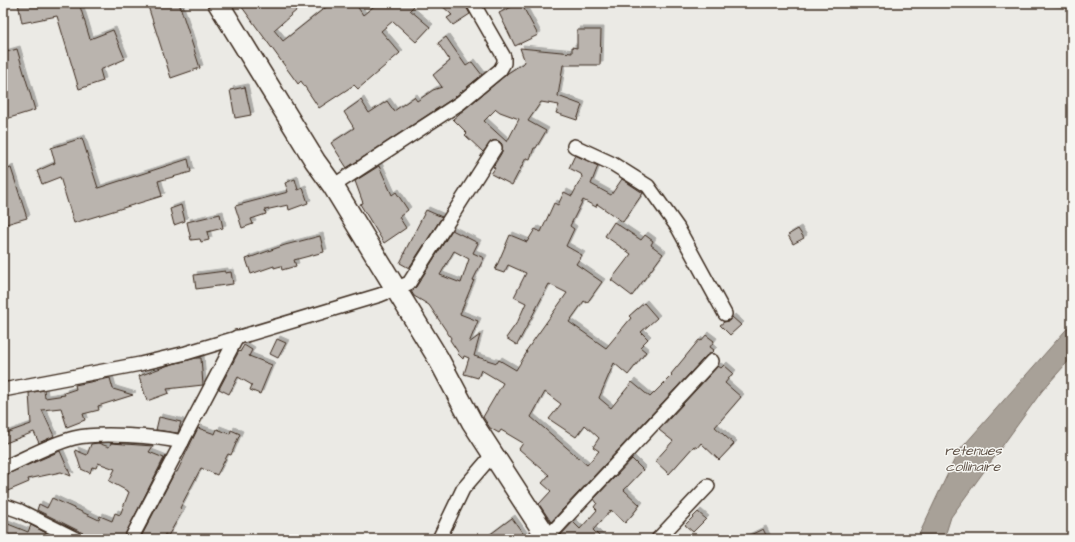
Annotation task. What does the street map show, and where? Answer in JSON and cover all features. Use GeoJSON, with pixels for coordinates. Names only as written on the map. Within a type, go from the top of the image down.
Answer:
{"type":"FeatureCollection","features":[{"type":"Feature","properties":{"kind":"main road"},"geometry":{"type":"LineString","coordinates":[[218,3],[315,161],[333,186],[438,358],[472,422],[494,453],[547,538]]}},
{"type":"Feature","properties":{"kind":"street"},"geometry":{"type":"LineString","coordinates":[[333,186],[460,103],[500,70],[504,63],[504,57],[473,3]]}},
{"type":"Feature","properties":{"kind":"street"},"geometry":{"type":"LineString","coordinates":[[574,146],[613,164],[648,186],[678,228],[725,314]]}},
{"type":"Feature","properties":{"kind":"street"},"geometry":{"type":"LineString","coordinates":[[3,390],[140,364],[186,353],[395,289],[409,283],[495,148]]}},
{"type":"Feature","properties":{"kind":"street"},"geometry":{"type":"LineString","coordinates":[[131,539],[237,337]]}},
{"type":"Feature","properties":{"kind":"street"},"geometry":{"type":"LineString","coordinates":[[547,538],[712,362]]}},
{"type":"Feature","properties":{"kind":"street"},"geometry":{"type":"LineString","coordinates":[[3,468],[74,438],[91,436],[164,438],[182,442]]}},
{"type":"Feature","properties":{"kind":"street"},"geometry":{"type":"LineString","coordinates":[[439,539],[463,489],[494,453]]}},
{"type":"Feature","properties":{"kind":"street"},"geometry":{"type":"LineString","coordinates":[[658,539],[708,486]]}},
{"type":"Feature","properties":{"kind":"street"},"geometry":{"type":"LineString","coordinates":[[3,505],[20,511],[73,538]]}},
{"type":"Feature","properties":{"kind":"water"},"geometry":{"type":"Polygon","coordinates":[[[1030,3],[1072,3],[1072,8],[1030,3]]]}},
{"type":"Feature","properties":{"kind":"water","name":"retenues collinaire"},"geometry":{"type":"Polygon","coordinates":[[[1072,323],[1072,357],[1042,391],[951,517],[944,539],[917,539],[958,452],[1072,323]]]}},
{"type":"Feature","properties":{"kind":"building"},"geometry":{"type":"Polygon","coordinates":[[[18,3],[79,3],[90,39],[113,30],[125,59],[100,70],[103,81],[79,89],[57,16],[22,23],[18,3]]]}},
{"type":"Feature","properties":{"kind":"building"},"geometry":{"type":"Polygon","coordinates":[[[147,3],[179,3],[200,68],[171,78],[147,3]]]}},
{"type":"Feature","properties":{"kind":"building"},"geometry":{"type":"Polygon","coordinates":[[[239,3],[305,3],[274,30],[283,41],[333,3],[355,3],[363,15],[378,3],[417,3],[410,10],[430,27],[416,42],[393,21],[381,31],[400,53],[358,89],[354,85],[319,108],[301,81],[298,84],[239,3]]]}},
{"type":"Feature","properties":{"kind":"building"},"geometry":{"type":"Polygon","coordinates":[[[439,3],[459,3],[463,7],[465,5],[470,14],[453,25],[447,18],[452,15],[439,3]]]}},
{"type":"Feature","properties":{"kind":"building"},"geometry":{"type":"Polygon","coordinates":[[[521,3],[538,35],[515,46],[499,13],[521,3]]]}},
{"type":"Feature","properties":{"kind":"building"},"geometry":{"type":"Polygon","coordinates":[[[577,30],[601,30],[600,65],[563,65],[558,96],[582,105],[577,120],[556,113],[559,105],[541,102],[528,121],[546,131],[536,148],[534,148],[530,159],[526,158],[512,185],[491,174],[495,168],[493,167],[502,152],[502,144],[499,141],[492,141],[483,152],[465,135],[467,133],[453,119],[508,73],[525,62],[520,48],[572,53],[572,47],[577,48],[577,30]],[[496,109],[484,121],[507,142],[519,119],[496,109]]]}},
{"type":"Feature","properties":{"kind":"building"},"geometry":{"type":"Polygon","coordinates":[[[446,37],[466,66],[472,62],[482,75],[455,97],[347,168],[331,143],[354,128],[344,112],[361,100],[369,113],[387,101],[394,111],[414,97],[417,101],[433,90],[442,87],[433,75],[450,61],[438,43],[446,37]]]}},
{"type":"Feature","properties":{"kind":"building"},"geometry":{"type":"Polygon","coordinates":[[[17,49],[35,110],[3,120],[3,53],[17,49]]]}},
{"type":"Feature","properties":{"kind":"building"},"geometry":{"type":"Polygon","coordinates":[[[245,87],[251,115],[235,118],[230,90],[245,87]]]}},
{"type":"Feature","properties":{"kind":"building"},"geometry":{"type":"Polygon","coordinates":[[[82,138],[98,188],[188,159],[191,172],[158,181],[162,196],[74,223],[60,177],[42,184],[37,171],[55,163],[51,148],[82,138]]]}},
{"type":"Feature","properties":{"kind":"building"},"geometry":{"type":"Polygon","coordinates":[[[575,155],[598,166],[591,184],[611,195],[622,179],[643,193],[623,222],[597,204],[596,207],[583,200],[570,226],[574,229],[566,246],[582,255],[576,264],[602,282],[587,303],[584,301],[569,322],[606,348],[631,318],[629,316],[644,303],[657,318],[641,332],[648,339],[640,347],[646,352],[628,375],[614,363],[599,398],[611,408],[632,382],[650,397],[672,375],[671,374],[699,340],[701,341],[706,335],[714,341],[710,347],[714,350],[706,356],[551,522],[539,504],[551,491],[542,483],[549,475],[519,449],[523,443],[501,430],[499,433],[490,428],[483,417],[503,383],[481,370],[478,378],[464,374],[469,358],[464,356],[463,359],[457,353],[458,352],[450,340],[451,338],[429,305],[414,296],[411,291],[416,287],[452,230],[478,243],[473,253],[484,258],[473,280],[460,314],[478,321],[469,343],[480,335],[474,356],[497,363],[499,360],[516,370],[527,352],[526,351],[567,293],[549,284],[517,345],[506,338],[518,321],[526,303],[514,297],[526,273],[508,265],[504,273],[495,270],[510,235],[527,242],[535,229],[541,232],[554,203],[558,205],[564,192],[572,196],[582,177],[581,174],[569,168],[575,155]],[[454,251],[440,275],[461,283],[469,259],[454,251]],[[545,392],[531,417],[587,465],[599,451],[593,447],[599,438],[585,425],[576,437],[549,419],[561,404],[545,392]]]}},
{"type":"Feature","properties":{"kind":"building"},"geometry":{"type":"Polygon","coordinates":[[[379,166],[392,195],[396,192],[408,210],[399,217],[406,228],[384,243],[360,204],[363,203],[355,181],[379,166]]]}},
{"type":"Feature","properties":{"kind":"building"},"geometry":{"type":"Polygon","coordinates":[[[11,168],[27,218],[3,225],[3,171],[11,168]]]}},
{"type":"Feature","properties":{"kind":"building"},"geometry":{"type":"Polygon","coordinates":[[[295,179],[298,190],[303,188],[308,203],[289,210],[288,205],[265,210],[266,214],[251,219],[253,224],[242,228],[235,206],[288,192],[285,183],[295,179]]]}},
{"type":"Feature","properties":{"kind":"building"},"geometry":{"type":"Polygon","coordinates":[[[181,205],[185,221],[174,225],[170,209],[181,205]]]}},
{"type":"Feature","properties":{"kind":"building"},"geometry":{"type":"Polygon","coordinates":[[[426,210],[442,217],[409,268],[400,263],[426,210]]]}},
{"type":"Feature","properties":{"kind":"building"},"geometry":{"type":"Polygon","coordinates":[[[220,214],[223,228],[207,232],[209,240],[201,242],[200,239],[191,240],[187,222],[220,214]]]}},
{"type":"Feature","properties":{"kind":"building"},"geometry":{"type":"Polygon","coordinates":[[[614,222],[641,240],[645,235],[653,241],[651,245],[663,254],[632,296],[611,280],[631,254],[605,236],[614,222]]]}},
{"type":"Feature","properties":{"kind":"building"},"geometry":{"type":"Polygon","coordinates":[[[798,229],[804,238],[793,244],[788,235],[798,229]]]}},
{"type":"Feature","properties":{"kind":"building"},"geometry":{"type":"Polygon","coordinates":[[[320,236],[324,252],[294,260],[296,266],[282,270],[281,266],[274,268],[274,266],[251,274],[246,259],[285,245],[320,236]]]}},
{"type":"Feature","properties":{"kind":"building"},"geometry":{"type":"Polygon","coordinates":[[[225,271],[225,273],[231,272],[233,284],[196,289],[194,275],[225,271]]]}},
{"type":"Feature","properties":{"kind":"building"},"geometry":{"type":"Polygon","coordinates":[[[732,317],[741,325],[730,335],[720,325],[729,321],[732,317]]]}},
{"type":"Feature","properties":{"kind":"building"},"geometry":{"type":"Polygon","coordinates":[[[277,339],[286,343],[278,358],[270,354],[277,339]]]}},
{"type":"Feature","properties":{"kind":"building"},"geometry":{"type":"Polygon","coordinates":[[[244,345],[252,350],[249,356],[272,365],[260,394],[250,390],[252,385],[238,377],[229,394],[219,389],[239,351],[240,352],[244,345]]]}},
{"type":"Feature","properties":{"kind":"building"},"geometry":{"type":"Polygon","coordinates":[[[201,358],[203,385],[167,389],[169,393],[147,401],[139,376],[169,365],[201,358]]]}},
{"type":"Feature","properties":{"kind":"building"},"geometry":{"type":"Polygon","coordinates":[[[724,365],[733,373],[725,383],[741,397],[715,427],[734,444],[719,460],[701,443],[697,448],[694,446],[669,474],[655,461],[673,441],[659,430],[718,366],[721,368],[724,365]]]}},
{"type":"Feature","properties":{"kind":"building"},"geometry":{"type":"Polygon","coordinates":[[[110,378],[113,389],[133,395],[98,406],[99,410],[83,414],[85,420],[67,427],[61,408],[42,410],[54,436],[39,443],[34,432],[3,444],[3,434],[31,424],[29,393],[44,390],[45,398],[65,395],[64,393],[76,389],[75,385],[110,378]]]}},
{"type":"Feature","properties":{"kind":"building"},"geometry":{"type":"Polygon","coordinates":[[[159,417],[181,422],[178,433],[156,430],[159,417]]]}},
{"type":"Feature","properties":{"kind":"building"},"geometry":{"type":"Polygon","coordinates":[[[198,428],[215,434],[217,429],[230,434],[231,430],[240,434],[231,455],[228,454],[217,475],[201,468],[180,508],[183,510],[168,536],[165,534],[162,539],[140,539],[175,472],[177,472],[198,428]]]}},
{"type":"Feature","properties":{"kind":"building"},"geometry":{"type":"Polygon","coordinates":[[[98,443],[109,447],[111,443],[153,446],[149,452],[164,458],[123,539],[84,539],[83,533],[37,510],[39,504],[47,508],[52,498],[99,520],[100,516],[112,521],[115,513],[120,515],[129,492],[109,481],[115,469],[98,463],[96,468],[92,467],[90,473],[81,469],[75,450],[87,455],[91,444],[98,443]]]}},
{"type":"Feature","properties":{"kind":"building"},"geometry":{"type":"Polygon","coordinates":[[[60,451],[71,476],[61,472],[28,479],[29,482],[3,493],[3,476],[60,451]]]}},
{"type":"Feature","properties":{"kind":"building"},"geometry":{"type":"Polygon","coordinates":[[[632,459],[643,470],[624,490],[640,505],[625,523],[611,510],[593,530],[602,539],[559,539],[559,537],[573,522],[580,529],[597,510],[594,507],[597,503],[594,499],[632,459]]]}},
{"type":"Feature","properties":{"kind":"building"},"geometry":{"type":"Polygon","coordinates":[[[698,512],[706,519],[693,532],[685,525],[698,512]]]}},
{"type":"Feature","properties":{"kind":"building"},"geometry":{"type":"Polygon","coordinates":[[[512,518],[527,539],[484,539],[512,518]]]}},
{"type":"Feature","properties":{"kind":"building"},"geometry":{"type":"Polygon","coordinates":[[[3,522],[28,532],[31,525],[46,533],[45,539],[3,539],[3,522]]]}},
{"type":"Feature","properties":{"kind":"building"},"geometry":{"type":"Polygon","coordinates":[[[763,529],[768,539],[742,539],[763,529]]]}}]}
